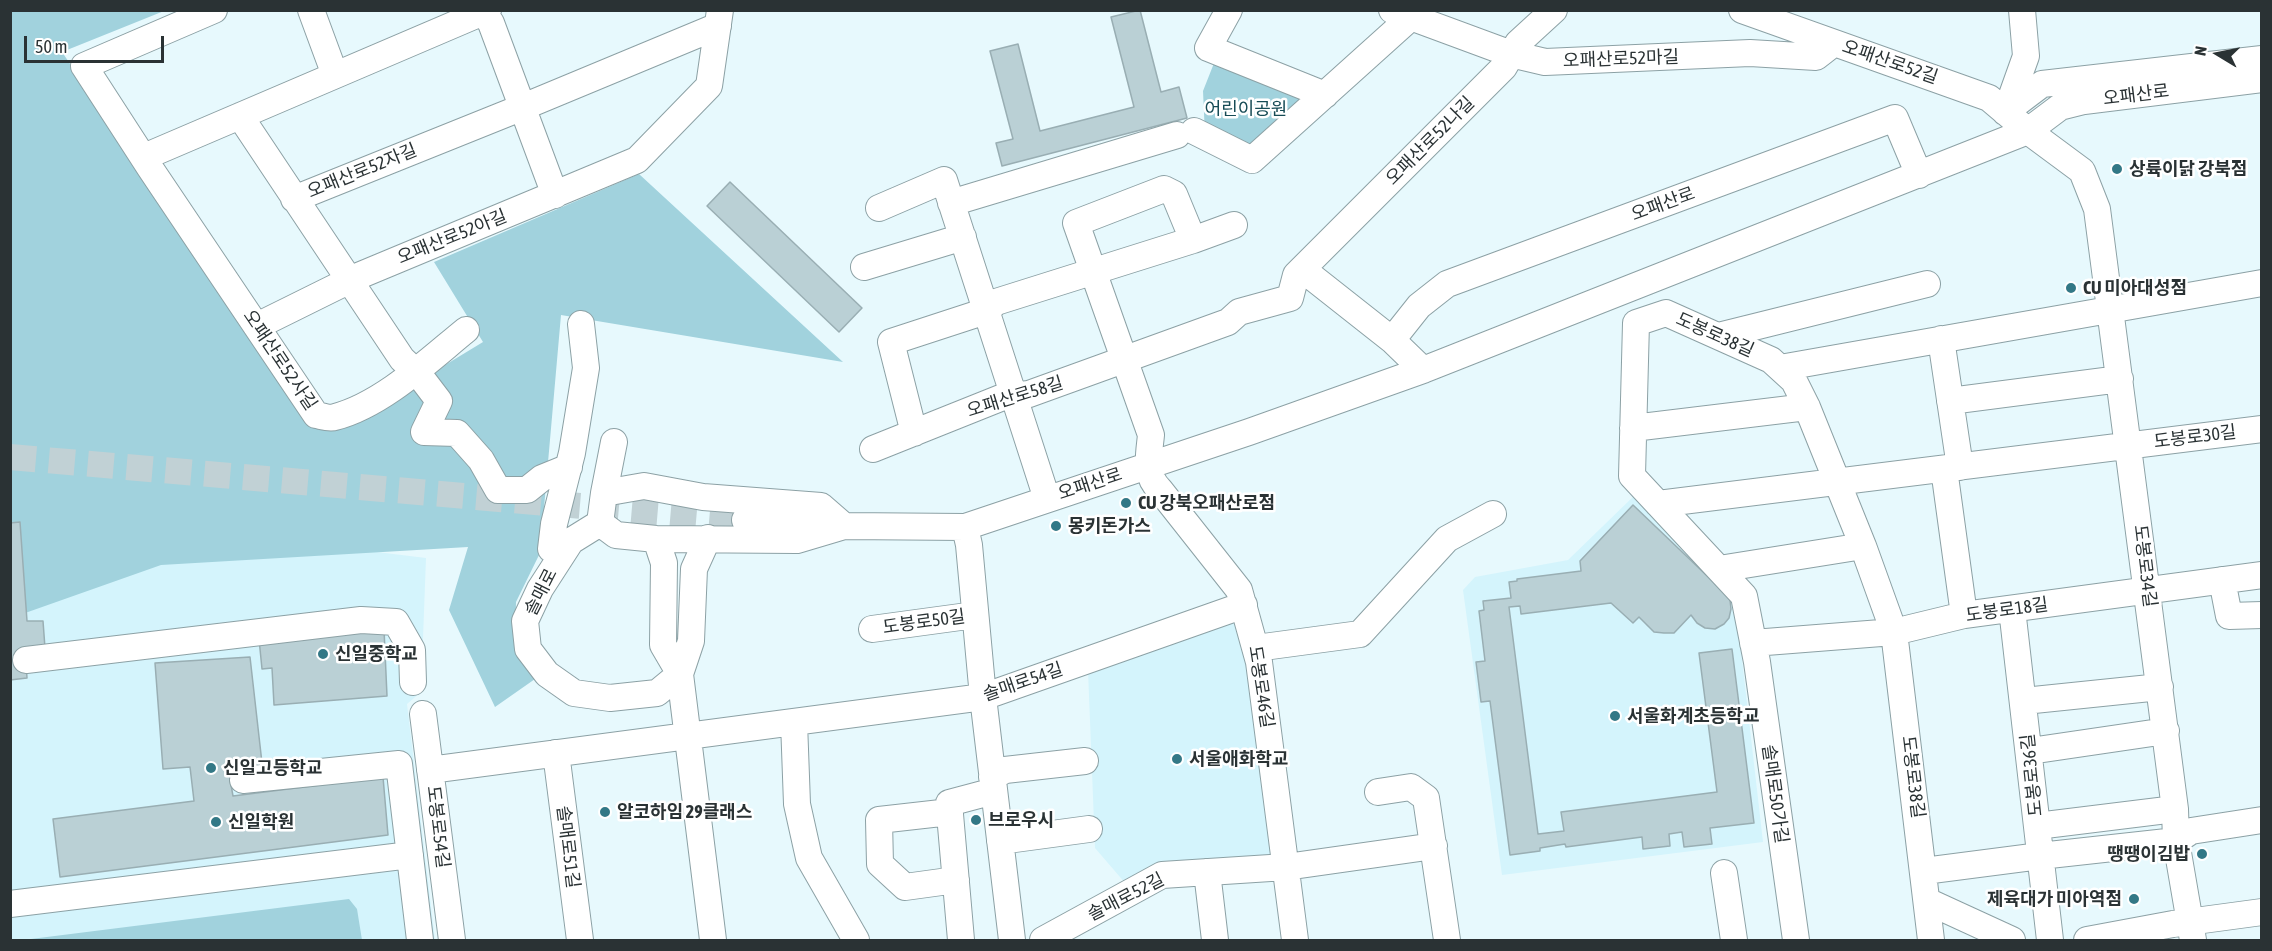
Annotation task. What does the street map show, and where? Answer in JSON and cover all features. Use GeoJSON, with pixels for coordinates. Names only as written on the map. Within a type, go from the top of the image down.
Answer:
{"type":"FeatureCollection","features":[{"type":"Feature","properties":{"kind":"street","name":"오패산로52사길"},"geometry":{"type":"LineString","coordinates":[[214,10],[84,66],[316,415],[333,418],[375,400],[415,372],[466,330]]}},
{"type":"Feature","properties":{"kind":"street"},"geometry":{"type":"LineString","coordinates":[[310,10],[334,75]]}},
{"type":"Feature","properties":{"kind":"street"},"geometry":{"type":"LineString","coordinates":[[1229,10],[1208,48],[1325,95]]}},
{"type":"Feature","properties":{"kind":"street","name":"오패산로52나길"},"geometry":{"type":"LineString","coordinates":[[1302,269],[1504,67],[1518,43],[1554,10]]}},
{"type":"Feature","properties":{"kind":"street","name":"오패산로52길"},"geometry":{"type":"LineString","coordinates":[[1742,10],[1989,98],[2028,131]]}},
{"type":"Feature","properties":{"kind":"street"},"geometry":{"type":"LineString","coordinates":[[2006,112],[2026,56],[2022,10]]}},
{"type":"Feature","properties":{"kind":"street"},"geometry":{"type":"LineString","coordinates":[[144,157],[484,11],[491,23],[555,195]]}},
{"type":"Feature","properties":{"kind":"street","name":"오패산로52마길"},"geometry":{"type":"LineString","coordinates":[[948,191],[1186,133],[1252,160],[1325,95],[1401,14],[1511,54],[1545,62],[1750,53],[1816,57],[1834,43]]}},
{"type":"Feature","properties":{"kind":"street","name":"오패산로52자길"},"geometry":{"type":"LineString","coordinates":[[240,116],[294,199],[523,107],[719,18]]}},
{"type":"Feature","properties":{"kind":"street","name":"오패산로52아길"},"geometry":{"type":"LineString","coordinates":[[257,326],[348,281],[638,160],[709,86],[719,18]]}},
{"type":"Feature","properties":{"kind":"street"},"geometry":{"type":"LineString","coordinates":[[2006,112],[2042,84],[2262,59]]}},
{"type":"Feature","properties":{"kind":"street","name":"오패산로"},"geometry":{"type":"LineString","coordinates":[[745,520],[844,526],[965,526],[1423,370],[2028,131],[2061,107],[2084,101],[2262,79]]}},
{"type":"Feature","properties":{"kind":"street","name":"오패산로"},"geometry":{"type":"LineString","coordinates":[[1392,340],[1419,306],[1447,284],[1895,118],[1919,175]]}},
{"type":"Feature","properties":{"kind":"street","name":"도봉로34길"},"geometry":{"type":"LineString","coordinates":[[2028,131],[2082,171],[2097,209],[2166,731],[2175,808],[2176,841],[2191,931]]}},
{"type":"Feature","properties":{"kind":"street"},"geometry":{"type":"LineString","coordinates":[[1148,465],[1151,435],[1076,223],[1164,189],[1174,194],[1193,240]]}},
{"type":"Feature","properties":{"kind":"street"},"geometry":{"type":"LineString","coordinates":[[879,207],[948,191],[1047,499]]}},
{"type":"Feature","properties":{"kind":"street"},"geometry":{"type":"LineString","coordinates":[[294,199],[402,359],[439,401],[424,432],[457,433],[481,460],[498,490],[527,490],[542,478],[569,467]]}},
{"type":"Feature","properties":{"kind":"street"},"geometry":{"type":"LineString","coordinates":[[914,433],[891,342],[986,310],[996,302],[1234,225]]}},
{"type":"Feature","properties":{"kind":"street"},"geometry":{"type":"LineString","coordinates":[[864,267],[963,237]]}},
{"type":"Feature","properties":{"kind":"street"},"geometry":{"type":"LineString","coordinates":[[1302,269],[1392,340],[1423,370]]}},
{"type":"Feature","properties":{"kind":"street","name":"오패산로58길"},"geometry":{"type":"LineString","coordinates":[[873,449],[1003,397],[1029,394],[1228,322],[1239,312],[1290,298],[1296,275],[1302,269]]}},
{"type":"Feature","properties":{"kind":"street"},"geometry":{"type":"LineString","coordinates":[[1780,368],[2262,282]]}},
{"type":"Feature","properties":{"kind":"street"},"geometry":{"type":"LineString","coordinates":[[1718,336],[1928,284]]}},
{"type":"Feature","properties":{"kind":"street","name":"도봉로38길"},"geometry":{"type":"LineString","coordinates":[[1632,476],[1636,322],[1666,313],[1771,360],[1794,381],[1807,407],[1863,546],[1894,632],[1931,940]]}},
{"type":"Feature","properties":{"kind":"street"},"geometry":{"type":"LineString","coordinates":[[561,554],[551,549],[554,524],[569,467],[586,368],[581,324]]}},
{"type":"Feature","properties":{"kind":"street"},"geometry":{"type":"LineString","coordinates":[[1941,339],[1950,401],[1958,575],[1964,615]]}},
{"type":"Feature","properties":{"kind":"street"},"geometry":{"type":"LineString","coordinates":[[1950,401],[2120,378]]}},
{"type":"Feature","properties":{"kind":"street"},"geometry":{"type":"LineString","coordinates":[[1633,428],[1807,407]]}},
{"type":"Feature","properties":{"kind":"street","name":"도봉로30길"},"geometry":{"type":"LineString","coordinates":[[2129,446],[2262,429]]}},
{"type":"Feature","properties":{"kind":"street"},"geometry":{"type":"LineString","coordinates":[[614,442],[600,524],[616,535],[656,539],[797,540],[844,526]]}},
{"type":"Feature","properties":{"kind":"street"},"geometry":{"type":"LineString","coordinates":[[1658,504],[2129,446]]}},
{"type":"Feature","properties":{"kind":"street","name":"도봉로46길"},"geometry":{"type":"LineString","coordinates":[[1148,465],[1151,482],[1160,490],[1239,590],[1244,605],[1256,648],[1295,940]]}},
{"type":"Feature","properties":{"kind":"street","name":"솔매로50가길"},"geometry":{"type":"LineString","coordinates":[[1632,476],[1744,596],[1753,643],[1796,940]]}},
{"type":"Feature","properties":{"kind":"street"},"geometry":{"type":"LineString","coordinates":[[604,493],[644,486],[703,497],[821,506],[844,526]]}},
{"type":"Feature","properties":{"kind":"street"},"geometry":{"type":"LineString","coordinates":[[1256,648],[1360,633],[1447,539],[1493,514]]}},
{"type":"Feature","properties":{"kind":"street","name":"솔매로"},"geometry":{"type":"LineString","coordinates":[[600,524],[571,541],[540,589],[525,621],[528,649],[547,674],[574,693],[610,698],[657,693],[680,674]]}},
{"type":"Feature","properties":{"kind":"street","name":"도봉로50길"},"geometry":{"type":"LineString","coordinates":[[965,526],[969,545],[983,697],[1012,940]]}},
{"type":"Feature","properties":{"kind":"street"},"geometry":{"type":"LineString","coordinates":[[680,674],[691,641],[694,569],[708,538]]}},
{"type":"Feature","properties":{"kind":"street"},"geometry":{"type":"LineString","coordinates":[[656,539],[664,563],[663,645],[680,674],[713,940]]}},
{"type":"Feature","properties":{"kind":"street"},"geometry":{"type":"LineString","coordinates":[[1719,569],[1863,546]]}},
{"type":"Feature","properties":{"kind":"street","name":"도봉로18길"},"geometry":{"type":"LineString","coordinates":[[1753,643],[1894,632],[1964,615],[2262,575]]}},
{"type":"Feature","properties":{"kind":"street"},"geometry":{"type":"LineString","coordinates":[[2222,580],[2229,616],[2262,615]]}},
{"type":"Feature","properties":{"kind":"street","name":"솔매로54길"},"geometry":{"type":"LineString","coordinates":[[687,736],[983,697],[1244,605]]}},
{"type":"Feature","properties":{"kind":"street","name":"도봉로36길"},"geometry":{"type":"LineString","coordinates":[[2012,609],[2050,940]]}},
{"type":"Feature","properties":{"kind":"street","name":"도봉로50길"},"geometry":{"type":"LineString","coordinates":[[872,629],[975,615]]}},
{"type":"Feature","properties":{"kind":"street"},"geometry":{"type":"LineString","coordinates":[[26,660],[362,620],[396,622],[412,650],[413,682]]}},
{"type":"Feature","properties":{"kind":"street"},"geometry":{"type":"LineString","coordinates":[[2024,701],[2160,687]]}},
{"type":"Feature","properties":{"kind":"street","name":"도봉로54길"},"geometry":{"type":"LineString","coordinates":[[423,714],[452,940]]}},
{"type":"Feature","properties":{"kind":"street"},"geometry":{"type":"LineString","coordinates":[[794,722],[798,804],[809,858],[856,940]]}},
{"type":"Feature","properties":{"kind":"street"},"geometry":{"type":"LineString","coordinates":[[2030,751],[2166,731]]}},
{"type":"Feature","properties":{"kind":"street"},"geometry":{"type":"LineString","coordinates":[[430,770],[687,736]]}},
{"type":"Feature","properties":{"kind":"street","name":"솔매로51길"},"geometry":{"type":"LineString","coordinates":[[556,753],[580,940]]}},
{"type":"Feature","properties":{"kind":"street"},"geometry":{"type":"LineString","coordinates":[[961,940],[949,803],[993,784],[1005,770],[1085,761]]}},
{"type":"Feature","properties":{"kind":"street"},"geometry":{"type":"LineString","coordinates":[[243,780],[399,764],[420,940]]}},
{"type":"Feature","properties":{"kind":"street"},"geometry":{"type":"LineString","coordinates":[[1378,792],[1411,788],[1426,798],[1447,940]]}},
{"type":"Feature","properties":{"kind":"street"},"geometry":{"type":"LineString","coordinates":[[2037,826],[2175,808]]}},
{"type":"Feature","properties":{"kind":"street"},"geometry":{"type":"LineString","coordinates":[[950,812],[879,820],[880,864],[905,887],[956,880]]}},
{"type":"Feature","properties":{"kind":"street"},"geometry":{"type":"LineString","coordinates":[[1924,872],[2176,841],[2191,831],[2262,820]]}},
{"type":"Feature","properties":{"kind":"street"},"geometry":{"type":"LineString","coordinates":[[1000,841],[1089,830]]}},
{"type":"Feature","properties":{"kind":"street","name":"솔매로52길"},"geometry":{"type":"LineString","coordinates":[[1043,940],[1162,875],[1286,867],[1434,846]]}},
{"type":"Feature","properties":{"kind":"street"},"geometry":{"type":"LineString","coordinates":[[10,904],[410,855]]}},
{"type":"Feature","properties":{"kind":"street"},"geometry":{"type":"LineString","coordinates":[[1207,872],[1215,940]]}},
{"type":"Feature","properties":{"kind":"street"},"geometry":{"type":"LineString","coordinates":[[1724,873],[1734,940]]}},
{"type":"Feature","properties":{"kind":"street"},"geometry":{"type":"LineString","coordinates":[[1928,901],[2012,940]]}},
{"type":"Feature","properties":{"kind":"street"},"geometry":{"type":"LineString","coordinates":[[2086,940],[2191,931],[2262,912]]}},
{"type":"Feature","properties":{"kind":"shaded area","name":"서울화계초등학교"},"geometry":{"type":"Polygon","coordinates":[[[1637,493],[1734,590],[1763,842],[1502,875],[1463,590],[1475,577],[1568,560],[1637,493]]]}},
{"type":"Feature","properties":{"kind":"shaded area","name":"신일학원"},"geometry":{"type":"Polygon","coordinates":[[[25,509],[426,558],[421,692],[407,704],[435,940],[11,940],[10,510],[25,509]]]}},
{"type":"Feature","properties":{"kind":"shaded area","name":"서울애화학교"},"geometry":{"type":"Polygon","coordinates":[[[1242,620],[1277,856],[1126,884],[1095,848],[1088,670],[1242,620]]]}},
{"type":"Feature","properties":{"kind":"green space"},"geometry":{"type":"Polygon","coordinates":[[[11,11],[164,11],[62,52],[319,430],[338,430],[483,342],[434,262],[639,174],[843,362],[561,315],[540,553],[516,602],[515,651],[535,679],[495,707],[449,610],[468,547],[161,565],[11,618],[11,11]]]}},
{"type":"Feature","properties":{"kind":"green space","name":"어린이공원"},"geometry":{"type":"Polygon","coordinates":[[[1218,53],[1325,95],[1254,159],[1205,136],[1203,91],[1218,53]]]}},
{"type":"Feature","properties":{"kind":"green space"},"geometry":{"type":"Polygon","coordinates":[[[349,899],[357,909],[362,940],[23,940],[349,899]]]}},
{"type":"Feature","properties":{"kind":"building"},"geometry":{"type":"Polygon","coordinates":[[[1140,10],[1161,92],[1179,87],[1187,118],[1002,166],[996,143],[1013,139],[990,51],[1018,44],[1040,131],[1134,107],[1111,17],[1140,10]]]}},
{"type":"Feature","properties":{"kind":"building"},"geometry":{"type":"Polygon","coordinates":[[[730,182],[862,308],[839,332],[707,206],[730,182]]]}},
{"type":"Feature","properties":{"kind":"building"},"geometry":{"type":"Polygon","coordinates":[[[1633,505],[1725,593],[1730,600],[1729,618],[1715,629],[1705,628],[1691,615],[1674,633],[1664,633],[1654,632],[1639,617],[1633,623],[1611,603],[1521,614],[1520,606],[1509,607],[1538,834],[1564,831],[1561,812],[1717,792],[1699,653],[1732,649],[1754,823],[1710,828],[1712,844],[1684,847],[1682,832],[1669,834],[1670,846],[1643,849],[1642,837],[1566,847],[1565,844],[1540,848],[1540,851],[1510,855],[1490,701],[1481,702],[1476,662],[1485,661],[1479,611],[1484,610],[1483,601],[1511,598],[1509,582],[1581,571],[1580,561],[1633,505]]]}},
{"type":"Feature","properties":{"kind":"building"},"geometry":{"type":"Polygon","coordinates":[[[20,522],[27,621],[43,621],[45,648],[25,648],[27,678],[10,680],[10,523],[20,522]]]}},
{"type":"Feature","properties":{"kind":"building","name":"신일중학교"},"geometry":{"type":"Polygon","coordinates":[[[384,629],[387,696],[274,705],[272,668],[262,669],[259,639],[384,629]]]}},
{"type":"Feature","properties":{"kind":"building","name":"신일고등학교"},"geometry":{"type":"Polygon","coordinates":[[[250,657],[262,763],[228,768],[233,796],[383,777],[388,835],[60,877],[53,819],[194,801],[190,767],[163,769],[155,663],[250,657]]]}},
{"type":"Feature","properties":{"kind":"tunnel"},"geometry":{"type":"LineString","coordinates":[[10,457],[745,520]]}},
{"type":"Feature","properties":{"kind":"place","name":"상륙이닭 강북점"},"geometry":{"type":"Point","coordinates":[2117,169]}},
{"type":"Feature","properties":{"kind":"place","name":"CU 미아대성점"},"geometry":{"type":"Point","coordinates":[2071,288]}},
{"type":"Feature","properties":{"kind":"place","name":"CU 강북오패산로점"},"geometry":{"type":"Point","coordinates":[1126,503]}},
{"type":"Feature","properties":{"kind":"place","name":"몽키돈가스"},"geometry":{"type":"Point","coordinates":[1056,526]}},
{"type":"Feature","properties":{"kind":"place","name":"신일중학교"},"geometry":{"type":"Point","coordinates":[323,654]}},
{"type":"Feature","properties":{"kind":"place","name":"서울화계초등학교"},"geometry":{"type":"Point","coordinates":[1615,716]}},
{"type":"Feature","properties":{"kind":"place","name":"서울애화학교"},"geometry":{"type":"Point","coordinates":[1177,759]}},
{"type":"Feature","properties":{"kind":"place","name":"신일고등학교"},"geometry":{"type":"Point","coordinates":[211,768]}},
{"type":"Feature","properties":{"kind":"place","name":"알코하임 29클래스"},"geometry":{"type":"Point","coordinates":[605,812]}},
{"type":"Feature","properties":{"kind":"place","name":"브로우시"},"geometry":{"type":"Point","coordinates":[976,820]}},
{"type":"Feature","properties":{"kind":"place","name":"신일학원"},"geometry":{"type":"Point","coordinates":[216,822]}},
{"type":"Feature","properties":{"kind":"place","name":"땡땡이김밥"},"geometry":{"type":"Point","coordinates":[2202,854]}},
{"type":"Feature","properties":{"kind":"place","name":"제육대가 미아역점"},"geometry":{"type":"Point","coordinates":[2134,899]}}]}
